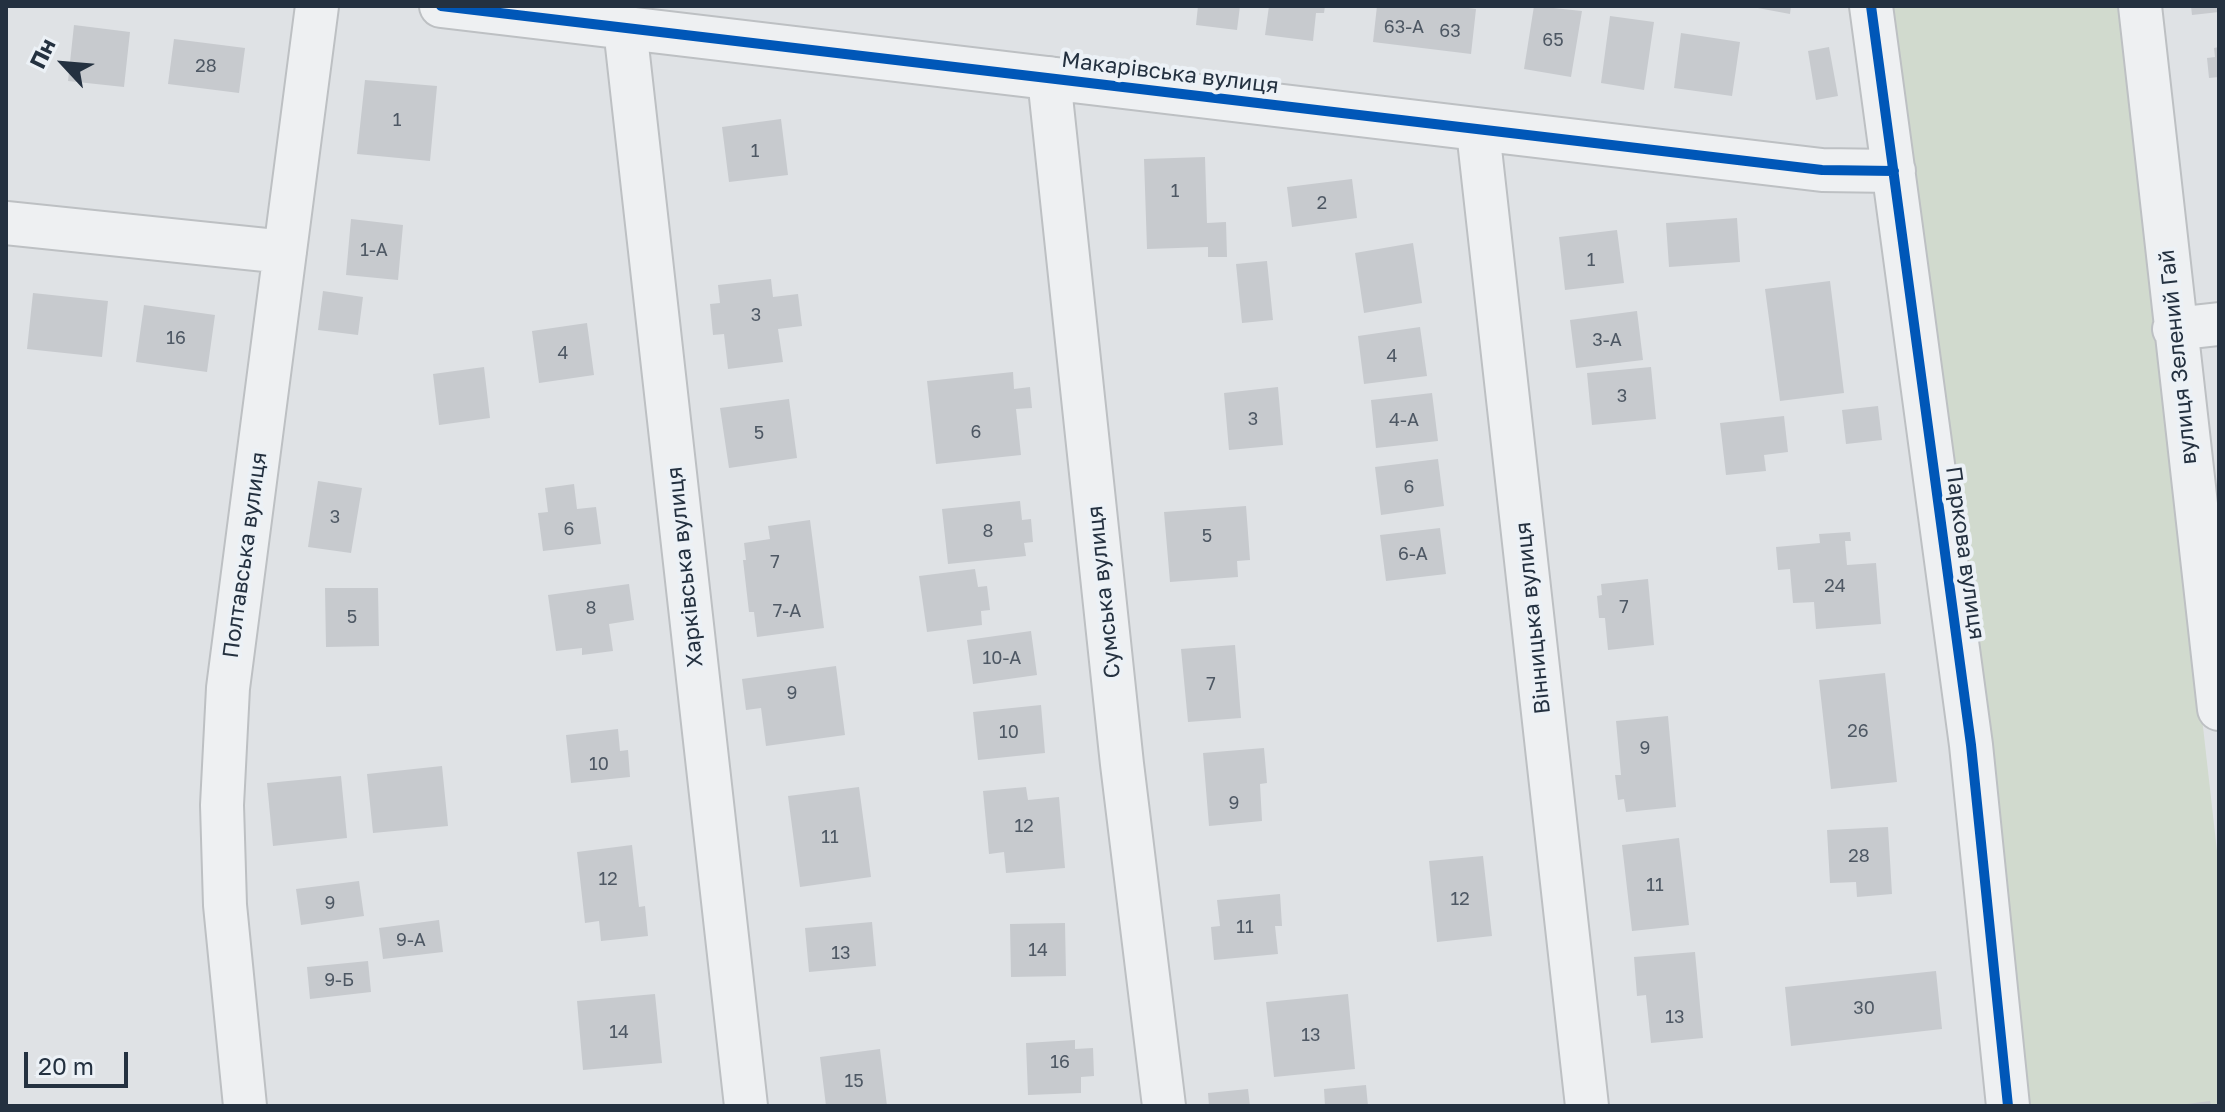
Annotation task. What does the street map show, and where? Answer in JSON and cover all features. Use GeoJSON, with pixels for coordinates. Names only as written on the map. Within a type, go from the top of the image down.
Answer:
{"type":"FeatureCollection","features":[{"type":"Feature","properties":{"kind":"street","name":"Полтавська вулиця"},"geometry":{"type":"LineString","coordinates":[[245,1106],[225,905],[222,805],[228,688],[317,6]]}},
{"type":"Feature","properties":{"kind":"street","name":"Макарівська вулиця"},"geometry":{"type":"LineString","coordinates":[[441,6],[1478,131],[1822,170],[1894,171]]}},
{"type":"Feature","properties":{"kind":"street","name":"Паркова вулиця"},"geometry":{"type":"LineString","coordinates":[[1871,6],[1971,745],[2008,1106]]}},
{"type":"Feature","properties":{"kind":"street","name":"вулиця Зелений Гай"},"geometry":{"type":"LineString","coordinates":[[2140,6],[2219,709]]}},
{"type":"Feature","properties":{"kind":"street","name":"Харківська вулиця"},"geometry":{"type":"LineString","coordinates":[[625,28],[746,1106]]}},
{"type":"Feature","properties":{"kind":"street","name":"Сумська вулиця"},"geometry":{"type":"LineString","coordinates":[[1049,78],[1122,764],[1164,1106]]}},
{"type":"Feature","properties":{"kind":"street","name":"Вінницька вулиця"},"geometry":{"type":"LineString","coordinates":[[1478,131],[1587,1106]]}},
{"type":"Feature","properties":{"kind":"street"},"geometry":{"type":"LineString","coordinates":[[6,223],[285,252]]}},
{"type":"Feature","properties":{"kind":"street"},"geometry":{"type":"LineString","coordinates":[[2174,329],[2219,324]]}},
{"type":"Feature","properties":{"kind":"shaded area"},"geometry":{"type":"Polygon","coordinates":[[[1889,6],[2122,6],[2219,869],[2219,1106],[2023,1106],[1889,6]]]}},
{"type":"Feature","properties":{"kind":"building"},"geometry":{"type":"Polygon","coordinates":[[[1198,6],[1240,6],[1237,30],[1196,25],[1198,6]]]}},
{"type":"Feature","properties":{"kind":"building"},"geometry":{"type":"Polygon","coordinates":[[[1269,6],[1325,6],[1324,13],[1316,13],[1313,41],[1265,35],[1269,6]]]}},
{"type":"Feature","properties":{"kind":"building"},"geometry":{"type":"Polygon","coordinates":[[[1377,6],[1476,9],[1471,54],[1373,42],[1377,6]]]}},
{"type":"Feature","properties":{"kind":"building"},"geometry":{"type":"Polygon","coordinates":[[[1534,6],[1582,11],[1571,77],[1524,69],[1534,6]]]}},
{"type":"Feature","properties":{"kind":"building"},"geometry":{"type":"Polygon","coordinates":[[[1747,6],[1791,6],[1790,14],[1747,6]]]}},
{"type":"Feature","properties":{"kind":"building"},"geometry":{"type":"Polygon","coordinates":[[[2191,6],[2219,6],[2219,12],[2192,15],[2191,6]]]}},
{"type":"Feature","properties":{"kind":"building"},"geometry":{"type":"Polygon","coordinates":[[[1610,16],[1654,22],[1644,90],[1601,83],[1610,16]]]}},
{"type":"Feature","properties":{"kind":"building"},"geometry":{"type":"Polygon","coordinates":[[[74,25],[130,32],[124,87],[68,81],[74,25]]]}},
{"type":"Feature","properties":{"kind":"building"},"geometry":{"type":"Polygon","coordinates":[[[1681,33],[1740,42],[1732,96],[1674,88],[1681,33]]]}},
{"type":"Feature","properties":{"kind":"building"},"geometry":{"type":"Polygon","coordinates":[[[174,39],[245,48],[239,93],[168,84],[174,39]]]}},
{"type":"Feature","properties":{"kind":"building"},"geometry":{"type":"Polygon","coordinates":[[[1829,47],[1838,96],[1816,100],[1808,51],[1829,47]]]}},
{"type":"Feature","properties":{"kind":"building"},"geometry":{"type":"Polygon","coordinates":[[[2219,47],[2219,77],[2209,78],[2207,58],[2215,57],[2214,48],[2219,47]]]}},
{"type":"Feature","properties":{"kind":"building"},"geometry":{"type":"Polygon","coordinates":[[[365,80],[437,86],[430,161],[357,154],[365,80]]]}},
{"type":"Feature","properties":{"kind":"building"},"geometry":{"type":"Polygon","coordinates":[[[781,119],[788,175],[729,182],[722,127],[781,119]]]}},
{"type":"Feature","properties":{"kind":"building"},"geometry":{"type":"Polygon","coordinates":[[[1205,157],[1207,223],[1226,222],[1227,257],[1208,257],[1208,247],[1147,249],[1144,159],[1205,157]]]}},
{"type":"Feature","properties":{"kind":"building"},"geometry":{"type":"Polygon","coordinates":[[[1352,179],[1357,218],[1292,227],[1287,187],[1352,179]]]}},
{"type":"Feature","properties":{"kind":"building"},"geometry":{"type":"Polygon","coordinates":[[[1737,218],[1740,262],[1669,267],[1666,223],[1737,218]]]}},
{"type":"Feature","properties":{"kind":"building"},"geometry":{"type":"Polygon","coordinates":[[[351,219],[403,225],[398,280],[346,275],[351,219]]]}},
{"type":"Feature","properties":{"kind":"building"},"geometry":{"type":"Polygon","coordinates":[[[1617,230],[1624,283],[1565,290],[1559,237],[1617,230]]]}},
{"type":"Feature","properties":{"kind":"building"},"geometry":{"type":"Polygon","coordinates":[[[1413,243],[1422,303],[1364,313],[1355,253],[1413,243]]]}},
{"type":"Feature","properties":{"kind":"building"},"geometry":{"type":"Polygon","coordinates":[[[1267,261],[1273,320],[1242,323],[1236,264],[1267,261]]]}},
{"type":"Feature","properties":{"kind":"building"},"geometry":{"type":"Polygon","coordinates":[[[771,279],[773,297],[798,294],[802,326],[778,329],[783,362],[728,369],[724,334],[713,335],[710,304],[720,303],[718,285],[771,279]]]}},
{"type":"Feature","properties":{"kind":"building"},"geometry":{"type":"Polygon","coordinates":[[[1830,281],[1844,393],[1780,401],[1765,289],[1830,281]]]}},
{"type":"Feature","properties":{"kind":"building"},"geometry":{"type":"Polygon","coordinates":[[[323,291],[363,297],[358,335],[318,330],[323,291]]]}},
{"type":"Feature","properties":{"kind":"building"},"geometry":{"type":"Polygon","coordinates":[[[33,293],[108,301],[102,357],[27,349],[33,293]]]}},
{"type":"Feature","properties":{"kind":"building"},"geometry":{"type":"Polygon","coordinates":[[[144,305],[215,315],[207,372],[136,362],[144,305]]]}},
{"type":"Feature","properties":{"kind":"building"},"geometry":{"type":"Polygon","coordinates":[[[1637,311],[1643,360],[1576,368],[1570,320],[1637,311]]]}},
{"type":"Feature","properties":{"kind":"building"},"geometry":{"type":"Polygon","coordinates":[[[587,323],[594,375],[539,383],[532,331],[587,323]]]}},
{"type":"Feature","properties":{"kind":"building"},"geometry":{"type":"Polygon","coordinates":[[[1420,327],[1427,376],[1364,384],[1358,336],[1420,327]]]}},
{"type":"Feature","properties":{"kind":"building"},"geometry":{"type":"Polygon","coordinates":[[[484,367],[490,418],[439,425],[433,374],[484,367]]]}},
{"type":"Feature","properties":{"kind":"building"},"geometry":{"type":"Polygon","coordinates":[[[1651,367],[1656,419],[1592,425],[1587,373],[1651,367]]]}},
{"type":"Feature","properties":{"kind":"building"},"geometry":{"type":"Polygon","coordinates":[[[1013,372],[1014,389],[1030,387],[1032,408],[1016,409],[1021,455],[936,464],[927,381],[1013,372]]]}},
{"type":"Feature","properties":{"kind":"building"},"geometry":{"type":"Polygon","coordinates":[[[1278,387],[1283,445],[1229,450],[1224,393],[1278,387]]]}},
{"type":"Feature","properties":{"kind":"building"},"geometry":{"type":"Polygon","coordinates":[[[1432,393],[1438,441],[1376,448],[1371,400],[1432,393]]]}},
{"type":"Feature","properties":{"kind":"building"},"geometry":{"type":"Polygon","coordinates":[[[789,399],[797,458],[729,468],[720,408],[789,399]]]}},
{"type":"Feature","properties":{"kind":"building"},"geometry":{"type":"Polygon","coordinates":[[[1878,406],[1882,440],[1846,444],[1842,410],[1878,406]]]}},
{"type":"Feature","properties":{"kind":"building"},"geometry":{"type":"Polygon","coordinates":[[[1784,416],[1788,452],[1764,455],[1766,471],[1726,475],[1720,423],[1784,416]]]}},
{"type":"Feature","properties":{"kind":"building"},"geometry":{"type":"Polygon","coordinates":[[[1438,459],[1444,506],[1381,515],[1375,467],[1438,459]]]}},
{"type":"Feature","properties":{"kind":"building"},"geometry":{"type":"Polygon","coordinates":[[[318,481],[362,488],[351,553],[308,547],[318,481]]]}},
{"type":"Feature","properties":{"kind":"building"},"geometry":{"type":"Polygon","coordinates":[[[574,484],[577,509],[596,507],[601,544],[543,551],[538,513],[548,512],[545,488],[574,484]]]}},
{"type":"Feature","properties":{"kind":"building"},"geometry":{"type":"Polygon","coordinates":[[[1020,501],[1022,520],[1031,519],[1033,542],[1024,543],[1026,556],[948,564],[942,509],[1020,501]]]}},
{"type":"Feature","properties":{"kind":"building"},"geometry":{"type":"Polygon","coordinates":[[[1246,506],[1250,560],[1237,561],[1238,577],[1170,582],[1164,512],[1246,506]]]}},
{"type":"Feature","properties":{"kind":"building"},"geometry":{"type":"Polygon","coordinates":[[[810,520],[824,628],[757,637],[754,612],[749,612],[744,543],[770,539],[768,526],[810,520]]]}},
{"type":"Feature","properties":{"kind":"building"},"geometry":{"type":"Polygon","coordinates":[[[1440,528],[1446,574],[1386,581],[1380,535],[1440,528]]]}},
{"type":"Feature","properties":{"kind":"building"},"geometry":{"type":"Polygon","coordinates":[[[1850,532],[1851,541],[1845,541],[1847,565],[1876,563],[1881,624],[1816,629],[1814,602],[1793,603],[1790,569],[1778,570],[1776,547],[1820,543],[1819,534],[1850,532]]]}},
{"type":"Feature","properties":{"kind":"building"},"geometry":{"type":"Polygon","coordinates":[[[975,569],[978,587],[987,586],[990,610],[981,611],[982,625],[927,632],[919,576],[975,569]]]}},
{"type":"Feature","properties":{"kind":"building"},"geometry":{"type":"Polygon","coordinates":[[[1648,579],[1654,645],[1608,650],[1605,618],[1599,618],[1597,596],[1602,595],[1601,584],[1648,579]]]}},
{"type":"Feature","properties":{"kind":"building"},"geometry":{"type":"Polygon","coordinates":[[[629,584],[634,620],[609,624],[613,651],[582,655],[582,648],[556,651],[548,595],[629,584]]]}},
{"type":"Feature","properties":{"kind":"building"},"geometry":{"type":"Polygon","coordinates":[[[325,588],[378,588],[379,646],[326,647],[325,588]]]}},
{"type":"Feature","properties":{"kind":"building"},"geometry":{"type":"Polygon","coordinates":[[[1031,631],[1037,675],[973,684],[967,640],[1031,631]]]}},
{"type":"Feature","properties":{"kind":"building"},"geometry":{"type":"Polygon","coordinates":[[[1235,645],[1241,718],[1188,722],[1181,649],[1235,645]]]}},
{"type":"Feature","properties":{"kind":"building"},"geometry":{"type":"Polygon","coordinates":[[[836,666],[845,735],[766,746],[761,708],[746,710],[742,679],[836,666]]]}},
{"type":"Feature","properties":{"kind":"building"},"geometry":{"type":"Polygon","coordinates":[[[1885,673],[1897,782],[1831,789],[1819,680],[1885,673]]]}},
{"type":"Feature","properties":{"kind":"building"},"geometry":{"type":"Polygon","coordinates":[[[1041,705],[1045,753],[978,760],[973,712],[1041,705]]]}},
{"type":"Feature","properties":{"kind":"building"},"geometry":{"type":"Polygon","coordinates":[[[1668,716],[1676,807],[1626,812],[1624,799],[1618,800],[1615,775],[1621,775],[1616,721],[1668,716]]]}},
{"type":"Feature","properties":{"kind":"building"},"geometry":{"type":"Polygon","coordinates":[[[618,729],[620,751],[628,750],[630,777],[571,783],[566,735],[618,729]]]}},
{"type":"Feature","properties":{"kind":"building"},"geometry":{"type":"Polygon","coordinates":[[[1264,748],[1267,783],[1260,784],[1262,821],[1209,826],[1203,753],[1264,748]]]}},
{"type":"Feature","properties":{"kind":"building"},"geometry":{"type":"Polygon","coordinates":[[[442,766],[448,826],[373,833],[367,774],[442,766]]]}},
{"type":"Feature","properties":{"kind":"building"},"geometry":{"type":"Polygon","coordinates":[[[341,776],[347,838],[273,846],[267,783],[341,776]]]}},
{"type":"Feature","properties":{"kind":"building"},"geometry":{"type":"Polygon","coordinates":[[[859,787],[871,877],[800,887],[788,796],[859,787]]]}},
{"type":"Feature","properties":{"kind":"building"},"geometry":{"type":"Polygon","coordinates":[[[1026,787],[1028,800],[1059,797],[1065,868],[1006,873],[1004,852],[989,854],[983,791],[1026,787]]]}},
{"type":"Feature","properties":{"kind":"building"},"geometry":{"type":"Polygon","coordinates":[[[1888,827],[1892,894],[1857,897],[1856,882],[1830,883],[1827,830],[1888,827]]]}},
{"type":"Feature","properties":{"kind":"building"},"geometry":{"type":"Polygon","coordinates":[[[1679,838],[1689,925],[1632,931],[1622,845],[1679,838]]]}},
{"type":"Feature","properties":{"kind":"building"},"geometry":{"type":"Polygon","coordinates":[[[632,845],[639,907],[645,906],[648,936],[601,941],[599,921],[585,923],[577,852],[632,845]]]}},
{"type":"Feature","properties":{"kind":"building"},"geometry":{"type":"Polygon","coordinates":[[[1483,856],[1492,936],[1437,942],[1429,861],[1483,856]]]}},
{"type":"Feature","properties":{"kind":"building"},"geometry":{"type":"Polygon","coordinates":[[[359,881],[364,916],[301,925],[296,889],[359,881]]]}},
{"type":"Feature","properties":{"kind":"building"},"geometry":{"type":"Polygon","coordinates":[[[1280,894],[1282,926],[1275,926],[1278,954],[1214,960],[1211,927],[1220,926],[1217,900],[1280,894]]]}},
{"type":"Feature","properties":{"kind":"building"},"geometry":{"type":"Polygon","coordinates":[[[439,920],[443,952],[383,959],[379,928],[439,920]]]}},
{"type":"Feature","properties":{"kind":"building"},"geometry":{"type":"Polygon","coordinates":[[[872,922],[876,966],[809,972],[805,928],[872,922]]]}},
{"type":"Feature","properties":{"kind":"building"},"geometry":{"type":"Polygon","coordinates":[[[1065,923],[1066,976],[1011,977],[1010,924],[1065,923]]]}},
{"type":"Feature","properties":{"kind":"building"},"geometry":{"type":"Polygon","coordinates":[[[1695,952],[1703,1038],[1651,1043],[1646,995],[1637,996],[1634,957],[1695,952]]]}},
{"type":"Feature","properties":{"kind":"building"},"geometry":{"type":"Polygon","coordinates":[[[368,961],[371,992],[310,999],[307,967],[368,961]]]}},
{"type":"Feature","properties":{"kind":"building"},"geometry":{"type":"Polygon","coordinates":[[[1936,971],[1942,1029],[1791,1046],[1785,987],[1936,971]]]}},
{"type":"Feature","properties":{"kind":"building"},"geometry":{"type":"Polygon","coordinates":[[[655,994],[662,1063],[583,1070],[577,1001],[655,994]]]}},
{"type":"Feature","properties":{"kind":"building"},"geometry":{"type":"Polygon","coordinates":[[[1348,994],[1355,1069],[1274,1077],[1266,1002],[1348,994]]]}},
{"type":"Feature","properties":{"kind":"building"},"geometry":{"type":"Polygon","coordinates":[[[1075,1040],[1075,1049],[1093,1048],[1094,1076],[1081,1077],[1081,1093],[1028,1095],[1026,1043],[1075,1040]]]}},
{"type":"Feature","properties":{"kind":"building"},"geometry":{"type":"Polygon","coordinates":[[[880,1049],[887,1106],[826,1106],[820,1057],[880,1049]]]}},
{"type":"Feature","properties":{"kind":"building"},"geometry":{"type":"Polygon","coordinates":[[[1366,1085],[1368,1106],[1325,1106],[1324,1089],[1366,1085]]]}},
{"type":"Feature","properties":{"kind":"building"},"geometry":{"type":"Polygon","coordinates":[[[1248,1089],[1250,1106],[1209,1106],[1208,1093],[1248,1089]]]}},
{"type":"Feature","properties":{"kind":"building"},"geometry":{"type":"Polygon","coordinates":[[[2210,1101],[2211,1106],[2187,1106],[2187,1104],[2210,1101]]]}},
{"type":"Feature","properties":{"kind":"cycle path"},"geometry":{"type":"LineString","coordinates":[[441,6],[1822,170],[1894,171]]}},
{"type":"Feature","properties":{"kind":"cycle path"},"geometry":{"type":"LineString","coordinates":[[1871,6],[1971,745],[2008,1106]]}}]}
